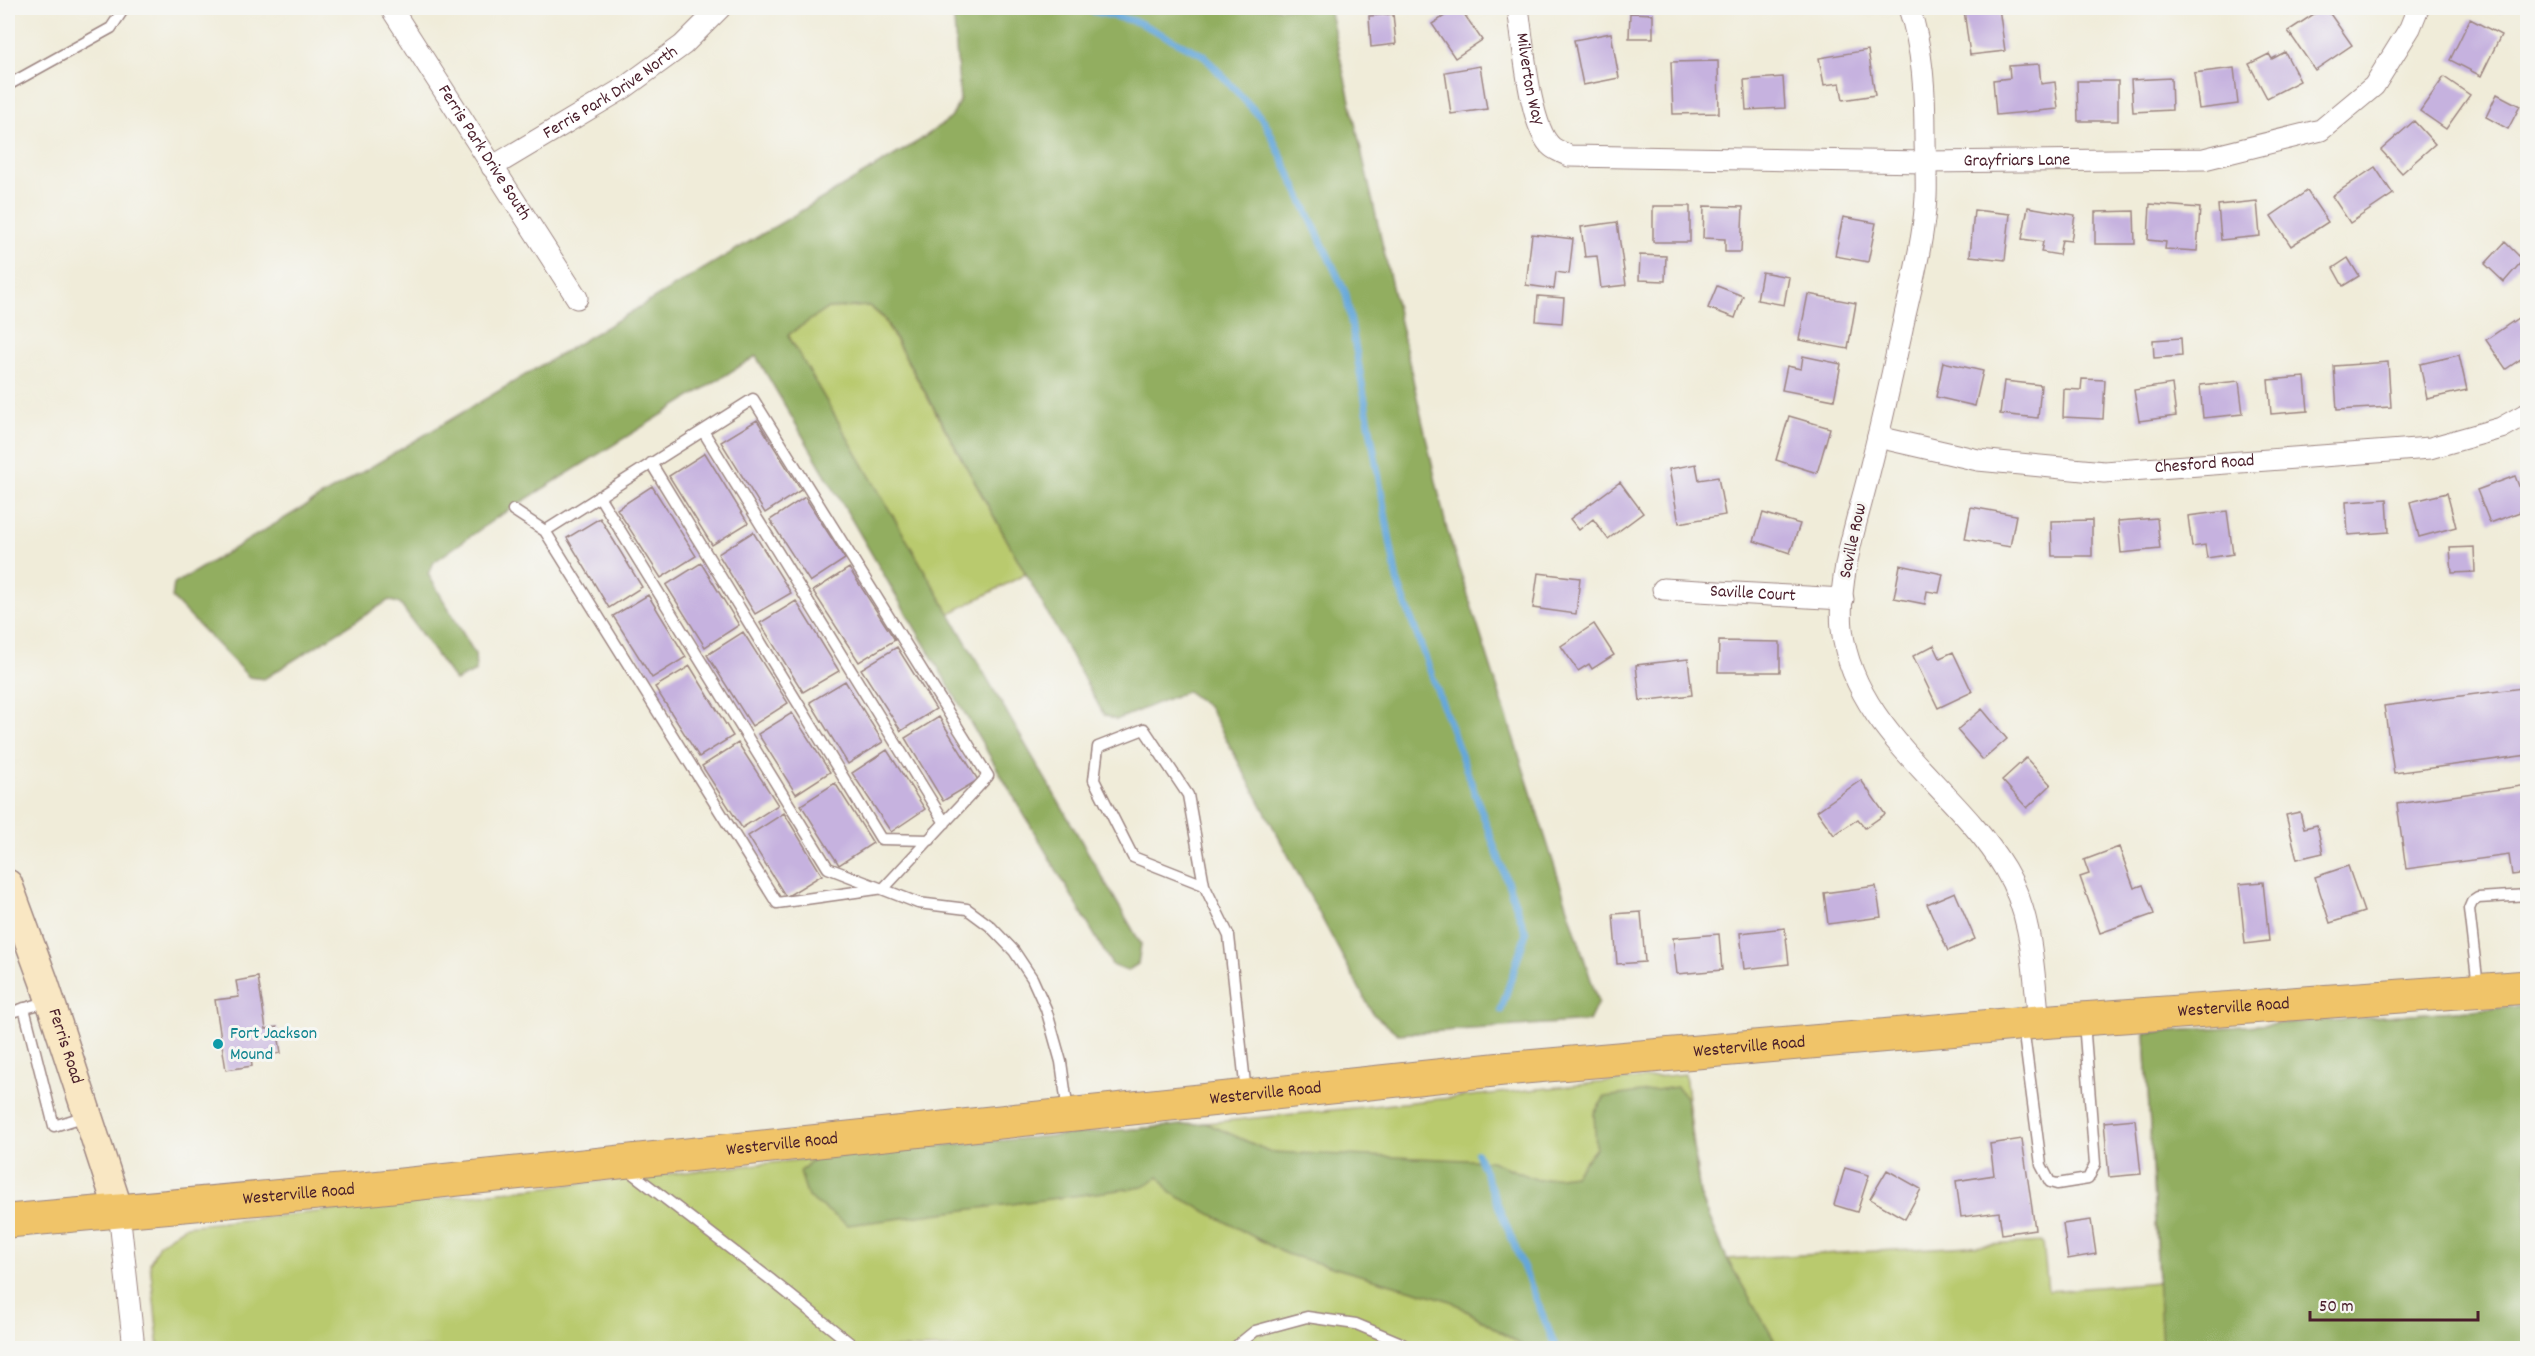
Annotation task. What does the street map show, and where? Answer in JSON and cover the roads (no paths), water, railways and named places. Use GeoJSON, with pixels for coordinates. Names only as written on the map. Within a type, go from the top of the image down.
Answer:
{"type":"FeatureCollection","features":[{"type":"Feature","properties":{"kind":"main road","name":"Ferris Road"},"geometry":{"type":"LineString","coordinates":[[8,884],[37,1005],[88,1115],[119,1211]]}},
{"type":"Feature","properties":{"kind":"main road","name":"Westerville Road"},"geometry":{"type":"LineString","coordinates":[[8,1221],[618,1162],[1503,1069],[2031,1023],[2528,987]]}},
{"type":"Feature","properties":{"kind":"street","name":"Ferris Park Drive South"},"geometry":{"type":"LineString","coordinates":[[391,8],[577,298]]}},
{"type":"Feature","properties":{"kind":"street","name":"Ferris Park Drive North"},"geometry":{"type":"LineString","coordinates":[[492,167],[624,88],[683,45],[720,8]]}},
{"type":"Feature","properties":{"kind":"street","name":"Milverton Way"},"geometry":{"type":"LineString","coordinates":[[1518,8],[1534,112],[1541,131],[1552,147]]}},
{"type":"Feature","properties":{"kind":"street","name":"Saville Row"},"geometry":{"type":"LineString","coordinates":[[1909,8],[1921,61],[1925,108],[1926,196],[1922,238],[1847,565],[1842,626],[1846,655],[1860,688],[1879,720],[1983,838],[2005,870],[2020,900],[2034,965],[2031,1023]]}},
{"type":"Feature","properties":{"kind":"street","name":"Grayfriars Lane"},"geometry":{"type":"LineString","coordinates":[[1552,147],[1569,156],[1925,162],[2204,159],[2321,130],[2374,86],[2410,28],[2418,8]]}},
{"type":"Feature","properties":{"kind":"street","name":"Chesford Road"},"geometry":{"type":"LineString","coordinates":[[1878,437],[1978,459],[2104,472],[2430,447],[2501,428],[2528,413]]}},
{"type":"Feature","properties":{"kind":"street","name":"Saville Court"},"geometry":{"type":"LineString","coordinates":[[1663,589],[1843,599]]}},
{"type":"Feature","properties":{"kind":"street"},"geometry":{"type":"LineString","coordinates":[[119,1211],[134,1348]]}},
{"type":"Feature","properties":{"kind":"lane"},"geometry":{"type":"LineString","coordinates":[[8,85],[111,28],[121,13],[117,8]]}},
{"type":"Feature","properties":{"kind":"lane"},"geometry":{"type":"LineString","coordinates":[[513,510],[545,531],[777,903],[885,888],[988,777],[753,399],[545,531]]}},
{"type":"Feature","properties":{"kind":"lane"},"geometry":{"type":"LineString","coordinates":[[703,431],[945,823]]}},
{"type":"Feature","properties":{"kind":"lane"},"geometry":{"type":"LineString","coordinates":[[651,463],[881,839],[930,840]]}},
{"type":"Feature","properties":{"kind":"lane"},"geometry":{"type":"LineString","coordinates":[[600,496],[828,868],[885,888],[918,903],[967,909],[990,926],[1014,951],[1032,978],[1046,1009],[1061,1062],[1068,1115]]}},
{"type":"Feature","properties":{"kind":"lane"},"geometry":{"type":"LineString","coordinates":[[1204,885],[1134,857],[1094,780],[1098,747],[1144,729],[1188,795],[1204,885],[1229,936],[1246,1096]]}},
{"type":"Feature","properties":{"kind":"lane"},"geometry":{"type":"LineString","coordinates":[[2478,990],[2469,909],[2472,902],[2478,898],[2528,895]]}},
{"type":"Feature","properties":{"kind":"lane"},"geometry":{"type":"LineString","coordinates":[[8,1013],[37,1005]]}},
{"type":"Feature","properties":{"kind":"lane"},"geometry":{"type":"LineString","coordinates":[[2031,1023],[2041,1165],[2050,1182],[2065,1184],[2088,1179],[2095,1164],[2083,1020]]}},
{"type":"Feature","properties":{"kind":"lane"},"geometry":{"type":"LineString","coordinates":[[618,1162],[856,1348]]}},
{"type":"Feature","properties":{"kind":"lane"},"geometry":{"type":"LineString","coordinates":[[1234,1348],[1255,1331],[1307,1317],[1356,1324],[1409,1348]]}},
{"type":"Feature","properties":{"kind":"waterway"},"geometry":{"type":"LineString","coordinates":[[1080,8],[1138,22],[1203,55],[1265,122],[1346,294],[1397,580],[1526,933],[1501,1010]]}},
{"type":"Feature","properties":{"kind":"waterway"},"geometry":{"type":"LineString","coordinates":[[1477,1153],[1556,1348]]}},
{"type":"Feature","properties":{"kind":"place","name":"Fort Jackson Mound"},"geometry":{"type":"Point","coordinates":[218,1044]}}]}
